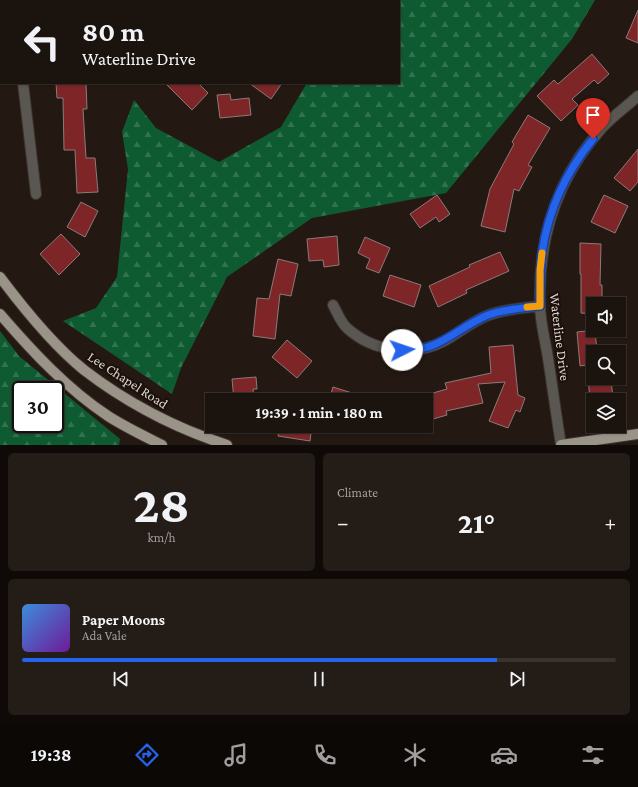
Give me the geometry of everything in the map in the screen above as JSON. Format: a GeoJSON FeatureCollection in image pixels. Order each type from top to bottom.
{"type":"FeatureCollection","features":[{"type":"Feature","properties":{"kind":"main road","name":"Lee Chapel Road"},"geometry":{"type":"LineString","coordinates":[[0,278],[60,348],[84,369],[127,399],[158,417],[184,430],[227,445]]}},
{"type":"Feature","properties":{"kind":"main road"},"geometry":{"type":"LineString","coordinates":[[0,314],[18,335],[59,377],[84,398],[108,416],[162,445]]}},
{"type":"Feature","properties":{"kind":"main road"},"geometry":{"type":"LineString","coordinates":[[561,445],[638,434]]}},
{"type":"Feature","properties":{"kind":"street"},"geometry":{"type":"LineString","coordinates":[[23,84],[36,194]]}},
{"type":"Feature","properties":{"kind":"street","name":"Waterline Drive"},"geometry":{"type":"LineString","coordinates":[[561,445],[540,306],[540,270],[546,234],[561,188],[584,150],[602,128],[618,112],[638,96]]}},
{"type":"Feature","properties":{"kind":"street"},"geometry":{"type":"LineString","coordinates":[[333,305],[346,328],[364,340],[384,348],[410,350],[426,348],[444,341],[488,315],[504,310],[540,306]]}},
{"type":"Feature","properties":{"kind":"green space"},"geometry":{"type":"Polygon","coordinates":[[[400,0],[595,0],[572,39],[446,193],[312,218],[227,277],[181,368],[172,394],[63,321],[96,308],[117,277],[128,169],[122,132],[134,100],[156,128],[219,162],[281,127],[306,84],[400,84],[400,0]]]}},
{"type":"Feature","properties":{"kind":"green space"},"geometry":{"type":"Polygon","coordinates":[[[0,331],[19,356],[49,381],[12,381],[12,433],[64,433],[64,393],[120,439],[119,445],[0,445],[0,331]]]}},
{"type":"Feature","properties":{"kind":"building"},"geometry":{"type":"Polygon","coordinates":[[[638,10],[638,43],[626,38],[638,10]]]}},
{"type":"Feature","properties":{"kind":"building"},"geometry":{"type":"Polygon","coordinates":[[[592,54],[609,74],[598,84],[594,80],[572,99],[578,105],[561,121],[537,96],[554,80],[558,84],[592,54]]]}},
{"type":"Feature","properties":{"kind":"building"},"geometry":{"type":"Polygon","coordinates":[[[56,84],[86,84],[87,109],[83,109],[86,158],[95,158],[98,192],[77,193],[75,150],[64,150],[63,98],[57,98],[56,84]]]}},
{"type":"Feature","properties":{"kind":"building"},"geometry":{"type":"Polygon","coordinates":[[[166,84],[199,84],[208,93],[192,110],[166,84]]]}},
{"type":"Feature","properties":{"kind":"building"},"geometry":{"type":"Polygon","coordinates":[[[250,84],[281,84],[271,99],[250,84]]]}},
{"type":"Feature","properties":{"kind":"building"},"geometry":{"type":"Polygon","coordinates":[[[230,94],[231,100],[249,98],[251,115],[220,118],[217,95],[230,94]]]}},
{"type":"Feature","properties":{"kind":"building"},"geometry":{"type":"Polygon","coordinates":[[[528,115],[550,128],[528,165],[532,167],[519,191],[514,189],[505,232],[481,226],[490,189],[514,144],[512,142],[528,115]]]}},
{"type":"Feature","properties":{"kind":"building"},"geometry":{"type":"Polygon","coordinates":[[[638,149],[638,182],[630,191],[614,178],[638,149]]]}},
{"type":"Feature","properties":{"kind":"building"},"geometry":{"type":"Polygon","coordinates":[[[437,195],[450,214],[439,222],[436,217],[420,228],[410,214],[437,195]]]}},
{"type":"Feature","properties":{"kind":"building"},"geometry":{"type":"Polygon","coordinates":[[[604,195],[628,206],[615,233],[591,222],[604,195]]]}},
{"type":"Feature","properties":{"kind":"building"},"geometry":{"type":"Polygon","coordinates":[[[81,202],[98,211],[85,237],[67,227],[81,202]]]}},
{"type":"Feature","properties":{"kind":"building"},"geometry":{"type":"Polygon","coordinates":[[[61,234],[80,254],[59,275],[40,254],[61,234]]]}},
{"type":"Feature","properties":{"kind":"building"},"geometry":{"type":"Polygon","coordinates":[[[337,236],[339,265],[324,267],[323,260],[309,261],[307,239],[337,236]]]}},
{"type":"Feature","properties":{"kind":"building"},"geometry":{"type":"Polygon","coordinates":[[[365,237],[390,248],[379,273],[366,268],[370,259],[358,253],[365,237]]]}},
{"type":"Feature","properties":{"kind":"building"},"geometry":{"type":"Polygon","coordinates":[[[580,243],[601,244],[600,285],[602,285],[602,297],[586,297],[586,313],[581,313],[580,243]]]}},
{"type":"Feature","properties":{"kind":"building"},"geometry":{"type":"Polygon","coordinates":[[[500,252],[509,271],[466,290],[467,293],[438,307],[429,286],[470,267],[469,265],[500,252]]]}},
{"type":"Feature","properties":{"kind":"building"},"geometry":{"type":"Polygon","coordinates":[[[278,259],[298,264],[291,296],[280,294],[275,339],[253,336],[257,298],[269,299],[278,259]]]}},
{"type":"Feature","properties":{"kind":"building"},"geometry":{"type":"Polygon","coordinates":[[[390,275],[421,285],[414,307],[383,296],[390,275]]]}},
{"type":"Feature","properties":{"kind":"building"},"geometry":{"type":"Polygon","coordinates":[[[586,331],[586,337],[596,337],[596,345],[586,345],[586,365],[580,366],[577,332],[586,331]]]}},
{"type":"Feature","properties":{"kind":"building"},"geometry":{"type":"Polygon","coordinates":[[[287,340],[312,361],[297,378],[272,357],[287,340]]]}},
{"type":"Feature","properties":{"kind":"building"},"geometry":{"type":"Polygon","coordinates":[[[513,345],[518,395],[525,398],[520,412],[516,410],[508,428],[489,421],[505,382],[478,384],[483,403],[446,411],[447,415],[433,419],[433,393],[447,389],[445,383],[491,373],[489,347],[513,345]]]}},
{"type":"Feature","properties":{"kind":"building"},"geometry":{"type":"Polygon","coordinates":[[[256,377],[257,389],[253,389],[253,393],[233,393],[232,379],[256,377]]]}},
{"type":"Feature","properties":{"kind":"building"},"geometry":{"type":"Polygon","coordinates":[[[589,385],[612,385],[612,393],[589,393],[589,385]]]}},
{"type":"Feature","properties":{"kind":"building"},"geometry":{"type":"Polygon","coordinates":[[[333,387],[352,393],[331,393],[333,387]]]}},
{"type":"Feature","properties":{"kind":"building"},"geometry":{"type":"Polygon","coordinates":[[[279,433],[311,433],[310,441],[278,436],[279,433]]]}},
{"type":"Feature","properties":{"kind":"slow traffic"},"geometry":{"type":"LineString","coordinates":[[527,307],[540,306],[540,270],[542,253]]}},
{"type":"Feature","properties":{"kind":"route"},"geometry":{"type":"LineString","coordinates":[[402,350],[432,346],[444,341],[488,315],[504,310],[540,306],[540,270],[542,253],[555,203],[568,175],[593,139]]}}]}
